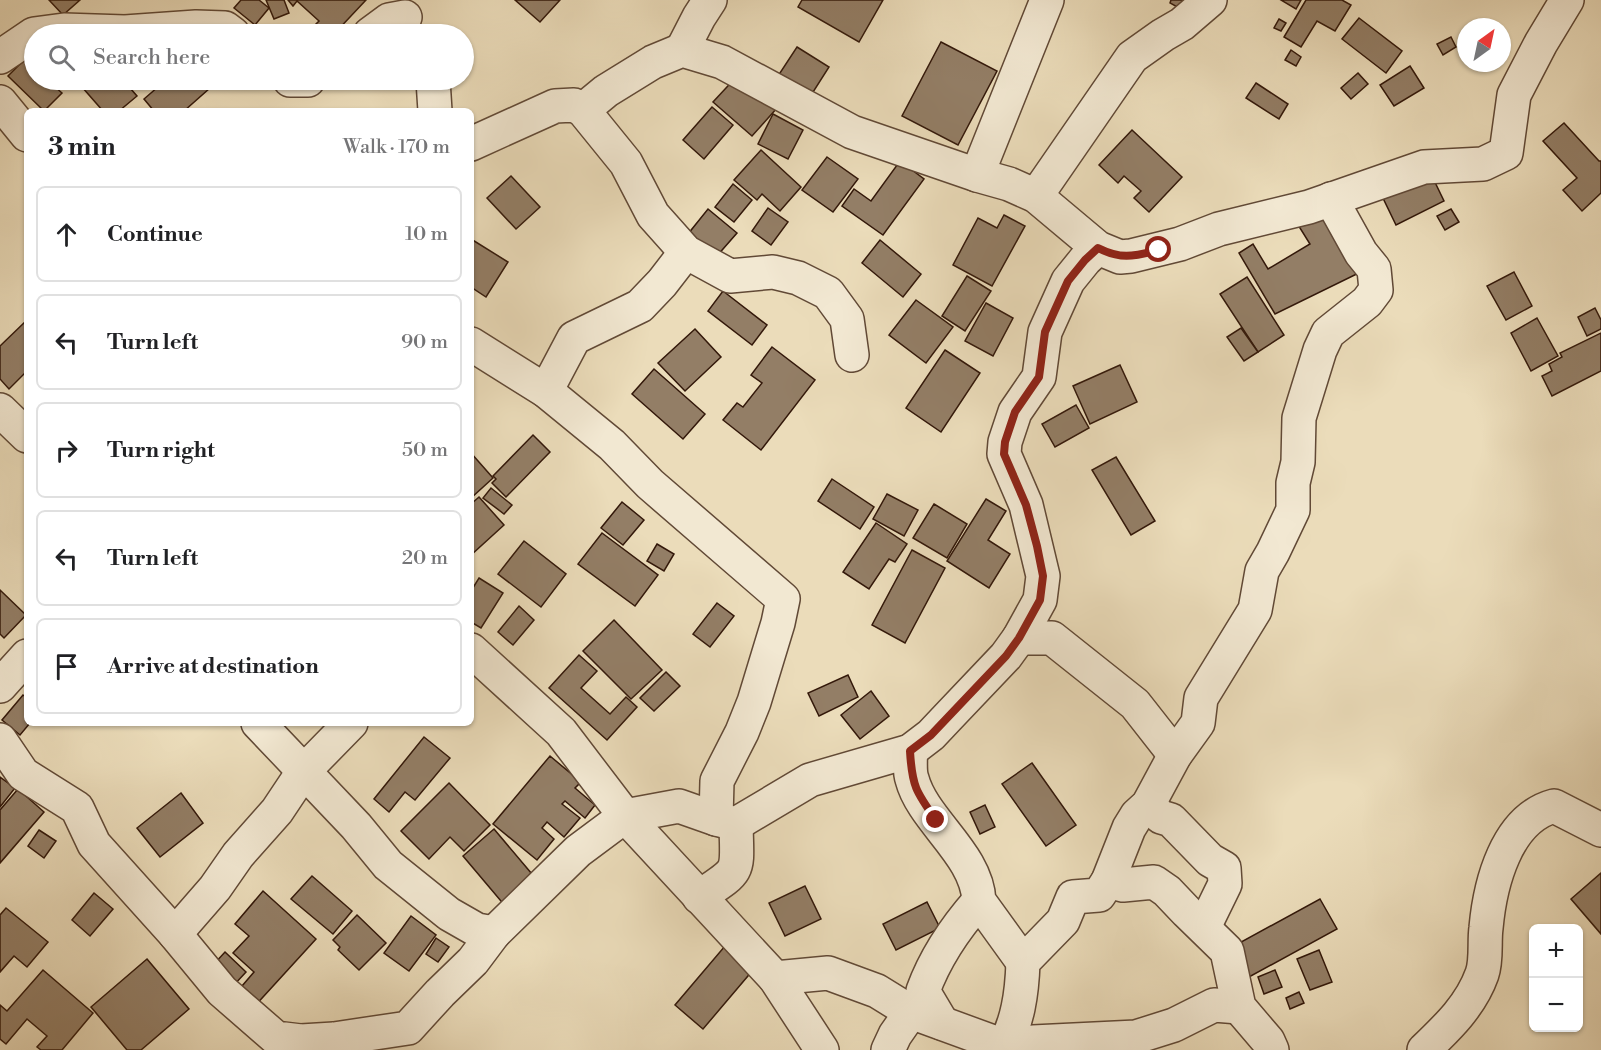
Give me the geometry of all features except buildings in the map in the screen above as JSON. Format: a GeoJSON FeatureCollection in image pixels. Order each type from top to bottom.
{"type":"FeatureCollection","features":[{"type":"Feature","properties":{"kind":"street"},"geometry":{"type":"LineString","coordinates":[[682,50],[710,0]]}},
{"type":"Feature","properties":{"kind":"street"},"geometry":{"type":"LineString","coordinates":[[977,175],[1047,0]]}},
{"type":"Feature","properties":{"kind":"street"},"geometry":{"type":"LineString","coordinates":[[1036,196],[1132,57],[1182,24],[1210,0]]}},
{"type":"Feature","properties":{"kind":"street"},"geometry":{"type":"LineString","coordinates":[[583,110],[606,91],[653,62],[682,50],[722,62],[852,132],[977,175],[1009,183],[1036,196],[1098,248],[1120,256],[1131,256],[1180,244],[1219,229],[1309,207],[1424,167],[1483,164],[1506,153],[1514,95],[1567,0]]}},
{"type":"Feature","properties":{"kind":"street"},"geometry":{"type":"LineString","coordinates":[[384,24],[389,20],[413,17]]}},
{"type":"Feature","properties":{"kind":"street"},"geometry":{"type":"LineString","coordinates":[[0,57],[24,41]]}},
{"type":"Feature","properties":{"kind":"street"},"geometry":{"type":"LineString","coordinates":[[434,90],[435,108]]}},
{"type":"Feature","properties":{"kind":"street"},"geometry":{"type":"LineString","coordinates":[[0,102],[24,131]]}},
{"type":"Feature","properties":{"kind":"street"},"geometry":{"type":"LineString","coordinates":[[474,143],[555,106],[574,105],[583,110],[626,163],[653,215],[686,252],[730,276],[773,272],[798,278],[828,293],[847,319],[852,354]]}},
{"type":"Feature","properties":{"kind":"street"},"geometry":{"type":"LineString","coordinates":[[1023,962],[1063,921],[1073,897],[1099,895],[1108,881],[1129,828],[1137,815],[1148,805],[1175,756],[1198,723],[1201,698],[1255,610],[1262,571],[1293,510],[1293,483],[1298,462],[1299,418],[1324,341],[1328,333],[1366,302],[1376,290],[1374,269],[1360,254],[1331,199]]}},
{"type":"Feature","properties":{"kind":"street"},"geometry":{"type":"LineString","coordinates":[[0,740],[23,774],[77,808],[94,844],[175,934],[222,991],[276,1038],[336,1044],[408,1028],[473,961],[494,933],[578,852],[625,816],[679,806],[726,821],[810,780],[910,751],[931,735],[1006,656],[1040,600],[1043,576],[1026,505],[1004,454],[1005,442],[1015,412],[1039,377],[1045,332],[1068,281],[1098,248]]}},
{"type":"Feature","properties":{"kind":"street"},"geometry":{"type":"LineString","coordinates":[[546,391],[574,338],[640,306],[662,283],[686,252]]}},
{"type":"Feature","properties":{"kind":"street"},"geometry":{"type":"LineString","coordinates":[[474,346],[546,391],[612,445],[650,484],[783,599],[754,702],[742,732],[717,781],[738,860],[733,874],[699,897]]}},
{"type":"Feature","properties":{"kind":"street"},"geometry":{"type":"LineString","coordinates":[[0,410],[24,433]]}},
{"type":"Feature","properties":{"kind":"street"},"geometry":{"type":"LineString","coordinates":[[1019,638],[1052,638],[1135,704],[1175,756]]}},
{"type":"Feature","properties":{"kind":"street"},"geometry":{"type":"LineString","coordinates":[[474,653],[561,732],[625,816],[775,978],[822,1050]]}},
{"type":"Feature","properties":{"kind":"street"},"geometry":{"type":"LineString","coordinates":[[0,686],[24,659]]}},
{"type":"Feature","properties":{"kind":"street"},"geometry":{"type":"LineString","coordinates":[[261,726],[356,826],[388,865],[449,914],[477,930],[494,933]]}},
{"type":"Feature","properties":{"kind":"street"},"geometry":{"type":"LineString","coordinates":[[175,934],[215,888],[238,855],[277,811],[303,772],[348,726]]}},
{"type":"Feature","properties":{"kind":"street"},"geometry":{"type":"LineString","coordinates":[[910,751],[911,779],[921,799],[968,866],[979,893],[979,901],[1023,962],[1020,1008],[1003,1048]]}},
{"type":"Feature","properties":{"kind":"street"},"geometry":{"type":"LineString","coordinates":[[1148,805],[1161,817],[1171,820],[1210,860],[1224,868],[1225,884],[1204,927]]}},
{"type":"Feature","properties":{"kind":"street"},"geometry":{"type":"LineString","coordinates":[[1424,1050],[1452,1022],[1473,995],[1484,971],[1487,912],[1492,891],[1502,859],[1519,829],[1531,816],[1544,808],[1554,806],[1601,830]]}},
{"type":"Feature","properties":{"kind":"street"},"geometry":{"type":"LineString","coordinates":[[1108,881],[1123,885],[1154,882],[1167,891],[1204,927],[1227,951],[1239,1007],[1268,1041],[1272,1050]]}},
{"type":"Feature","properties":{"kind":"street"},"geometry":{"type":"LineString","coordinates":[[942,1023],[923,991],[929,974],[945,947],[966,915],[979,901]]}},
{"type":"Feature","properties":{"kind":"street"},"geometry":{"type":"LineString","coordinates":[[775,978],[828,973],[877,991],[911,1012],[1003,1048],[1033,1042],[1136,1037],[1174,1025],[1214,1005],[1239,1007]]}},
{"type":"Feature","properties":{"kind":"street"},"geometry":{"type":"LineString","coordinates":[[888,1050],[911,1012]]}},
{"type":"Feature","properties":{"kind":"route"},"geometry":{"type":"LineString","coordinates":[[936,820],[921,799],[911,779],[910,751],[931,735],[1006,656],[1040,600],[1043,576],[1037,546],[1026,505],[1004,454],[1005,442],[1015,412],[1039,377],[1041,348],[1045,332],[1068,281],[1098,248],[1120,256],[1159,250]]}}]}
